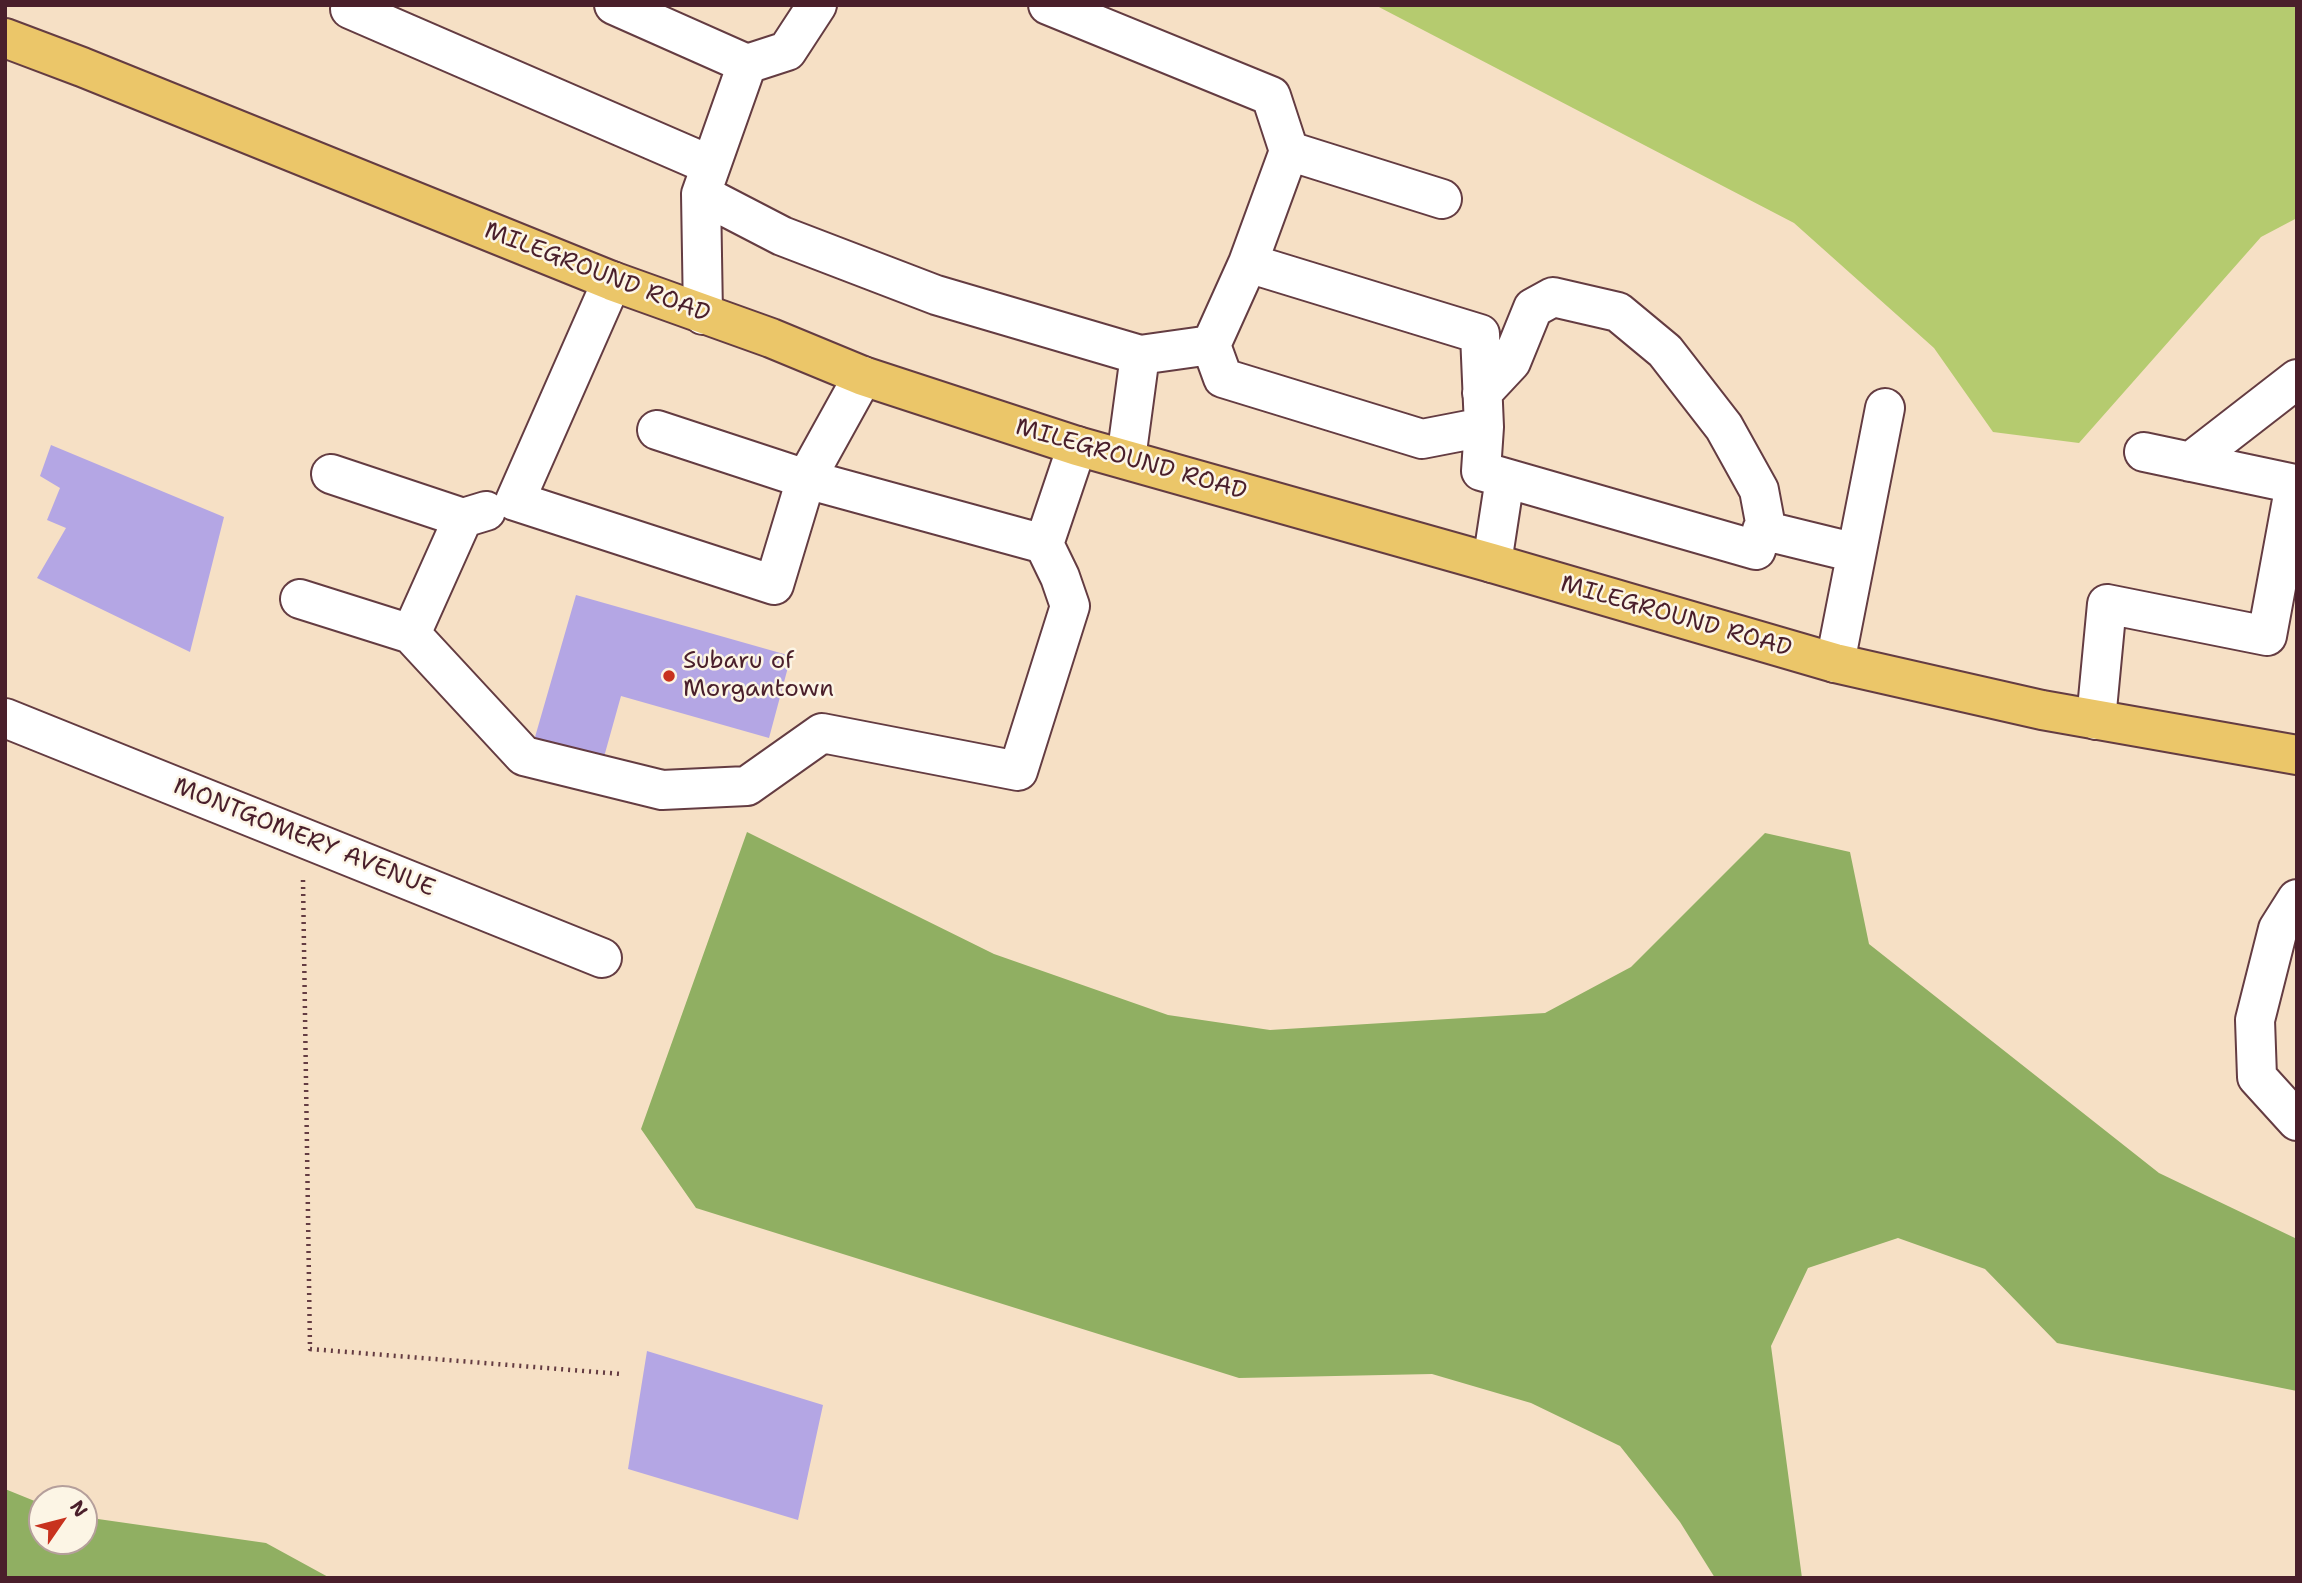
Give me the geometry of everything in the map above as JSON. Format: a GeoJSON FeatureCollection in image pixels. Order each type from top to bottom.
{"type":"FeatureCollection","features":[{"type":"Feature","properties":{"kind":"main road","name":"MILEGROUND ROAD"},"geometry":{"type":"LineString","coordinates":[[5,38],[612,281],[771,338],[863,376],[1077,446],[1835,663],[2029,707],[2297,755]]}},
{"type":"Feature","properties":{"kind":"street"},"geometry":{"type":"LineString","coordinates":[[614,5],[747,64],[786,51],[817,5]]}},
{"type":"Feature","properties":{"kind":"street"},"geometry":{"type":"LineString","coordinates":[[1048,5],[1271,96],[1289,151],[1248,263],[1211,345],[1223,378],[1422,439],[1483,410],[1511,362],[1533,308],[1553,297],[1618,312],[1665,351],[1724,427],[1759,490],[1765,523],[1756,550],[1481,471],[1483,410],[1480,334],[1248,263]]}},
{"type":"Feature","properties":{"kind":"street"},"geometry":{"type":"LineString","coordinates":[[350,9],[706,179],[782,236],[936,295],[1140,355],[1211,345]]}},
{"type":"Feature","properties":{"kind":"street"},"geometry":{"type":"LineString","coordinates":[[703,315],[706,179],[747,64]]}},
{"type":"Feature","properties":{"kind":"street"},"geometry":{"type":"LineString","coordinates":[[1289,151],[1442,199]]}},
{"type":"Feature","properties":{"kind":"street"},"geometry":{"type":"LineString","coordinates":[[515,501],[612,281]]}},
{"type":"Feature","properties":{"kind":"street"},"geometry":{"type":"LineString","coordinates":[[1126,459],[1140,355]]}},
{"type":"Feature","properties":{"kind":"street"},"geometry":{"type":"LineString","coordinates":[[331,474],[464,518],[515,501],[774,584],[806,479],[863,376]]}},
{"type":"Feature","properties":{"kind":"street"},"geometry":{"type":"LineString","coordinates":[[2190,462],[2297,379]]}},
{"type":"Feature","properties":{"kind":"street"},"geometry":{"type":"LineString","coordinates":[[1835,663],[1885,408]]}},
{"type":"Feature","properties":{"kind":"street"},"geometry":{"type":"LineString","coordinates":[[657,430],[806,479],[1044,544]]}},
{"type":"Feature","properties":{"kind":"street"},"geometry":{"type":"LineString","coordinates":[[300,598],[411,634],[524,756],[662,790],[747,786],[822,733],[1018,771],[1070,606],[1044,544],[1077,446]]}},
{"type":"Feature","properties":{"kind":"street"},"geometry":{"type":"LineString","coordinates":[[2096,720],[2107,604],[2267,636],[2295,484],[2144,453]]}},
{"type":"Feature","properties":{"kind":"street"},"geometry":{"type":"LineString","coordinates":[[1492,563],[1505,478]]}},
{"type":"Feature","properties":{"kind":"street"},"geometry":{"type":"LineString","coordinates":[[411,634],[464,518]]}},
{"type":"Feature","properties":{"kind":"street"},"geometry":{"type":"LineString","coordinates":[[1762,530],[1856,553]]}},
{"type":"Feature","properties":{"kind":"street","name":"MONTGOMERY AVENUE"},"geometry":{"type":"LineString","coordinates":[[5,718],[602,958]]}},
{"type":"Feature","properties":{"kind":"street"},"geometry":{"type":"LineString","coordinates":[[2297,899],[2278,929],[2255,1020],[2257,1077],[2297,1121]]}},
{"type":"Feature","properties":{"kind":"path"},"geometry":{"type":"LineString","coordinates":[[302,837],[310,1349],[621,1374]]}},
{"type":"Feature","properties":{"kind":"green space"},"geometry":{"type":"Polygon","coordinates":[[[1375,5],[2297,5],[2297,218],[2261,237],[2079,443],[1993,432],[1934,348],[1794,223],[1375,5]]]}},
{"type":"Feature","properties":{"kind":"green space"},"geometry":{"type":"Polygon","coordinates":[[[747,832],[994,954],[1168,1015],[1270,1030],[1545,1013],[1631,967],[1765,833],[1850,852],[1869,944],[2159,1173],[2297,1239],[2297,1391],[2057,1343],[1985,1269],[1898,1238],[1808,1268],[1771,1346],[1802,1578],[1715,1578],[1680,1522],[1620,1446],[1531,1403],[1432,1374],[1239,1378],[696,1208],[641,1129],[747,832]]]}},
{"type":"Feature","properties":{"kind":"green space"},"geometry":{"type":"Polygon","coordinates":[[[5,1489],[28,1498],[28,1555],[98,1555],[98,1519],[266,1543],[330,1578],[5,1578],[5,1489]]]}},
{"type":"Feature","properties":{"kind":"building"},"geometry":{"type":"Polygon","coordinates":[[[51,445],[224,517],[190,652],[37,578],[66,528],[47,520],[60,488],[40,476],[51,445]]]}},
{"type":"Feature","properties":{"kind":"building","name":"Subaru of Morgantown"},"geometry":{"type":"Polygon","coordinates":[[[576,595],[791,656],[769,738],[621,696],[602,764],[533,744],[576,595]]]}},
{"type":"Feature","properties":{"kind":"building"},"geometry":{"type":"Polygon","coordinates":[[[647,1351],[823,1405],[798,1520],[628,1469],[647,1351]]]}},
{"type":"Feature","properties":{"kind":"place","name":"Subaru of Morgantown"},"geometry":{"type":"Point","coordinates":[669,676]}}]}
